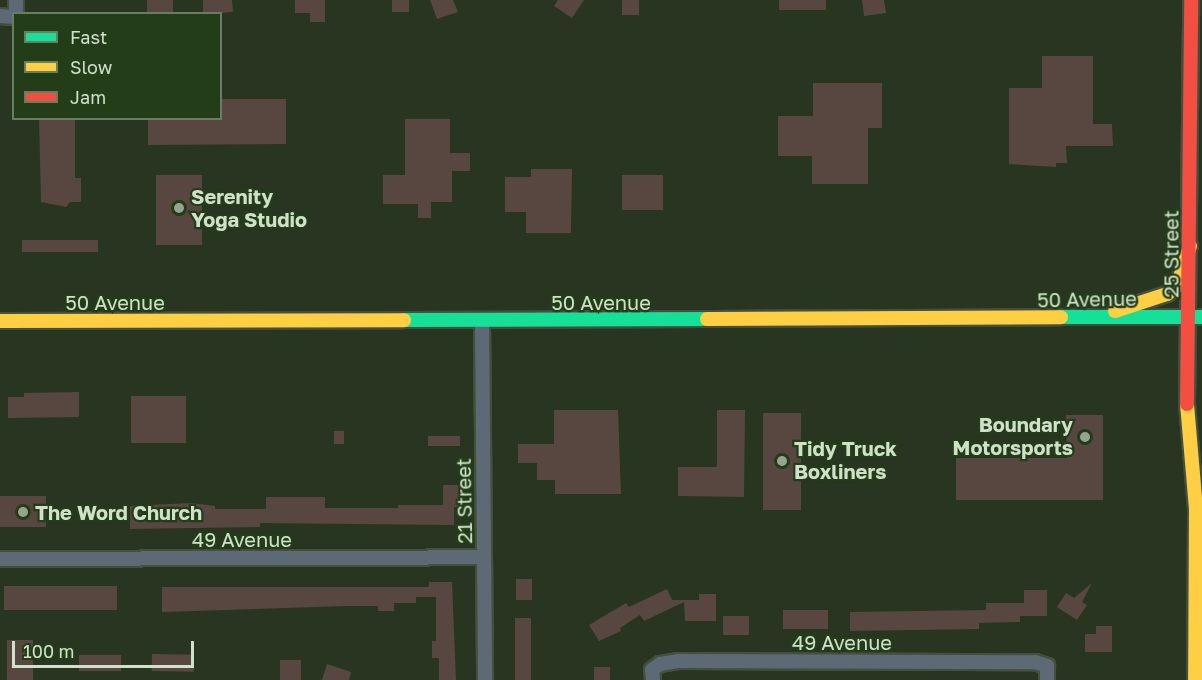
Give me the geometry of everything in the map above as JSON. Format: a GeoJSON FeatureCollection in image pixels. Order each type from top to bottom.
{"type":"FeatureCollection","features":[{"type":"Feature","properties":{"kind":"main road","name":"25 Street"},"geometry":{"type":"LineString","coordinates":[[1191,0],[1190,246],[1196,317],[1187,422],[1196,508]]}},
{"type":"Feature","properties":{"kind":"main road"},"geometry":{"type":"LineString","coordinates":[[1094,318],[1167,294],[1183,274],[1190,246]]}},
{"type":"Feature","properties":{"kind":"main road","name":"50 Avenue"},"geometry":{"type":"LineString","coordinates":[[0,321],[482,322],[1196,317]]}},
{"type":"Feature","properties":{"kind":"main road","name":"25 Street"},"geometry":{"type":"LineString","coordinates":[[1195,680],[1196,508],[1202,444]]}},
{"type":"Feature","properties":{"kind":"street","name":"21 Street"},"geometry":{"type":"LineString","coordinates":[[482,322],[485,680]]}},
{"type":"Feature","properties":{"kind":"street","name":"49 Avenue"},"geometry":{"type":"LineString","coordinates":[[0,559],[484,557]]}},
{"type":"Feature","properties":{"kind":"street","name":"49 Avenue"},"geometry":{"type":"LineString","coordinates":[[652,675],[660,664],[678,661],[1035,662],[1047,666],[1047,680]]}},
{"type":"Feature","properties":{"kind":"building"},"geometry":{"type":"Polygon","coordinates":[[[147,0],[173,0],[173,12],[147,12],[147,0]]]}},
{"type":"Feature","properties":{"kind":"building"},"geometry":{"type":"Polygon","coordinates":[[[203,0],[232,0],[233,12],[203,12],[203,0]]]}},
{"type":"Feature","properties":{"kind":"building"},"geometry":{"type":"Polygon","coordinates":[[[295,0],[325,0],[325,22],[310,22],[310,13],[295,13],[295,0]]]}},
{"type":"Feature","properties":{"kind":"building"},"geometry":{"type":"Polygon","coordinates":[[[392,0],[409,0],[409,12],[392,12],[392,0]]]}},
{"type":"Feature","properties":{"kind":"building"},"geometry":{"type":"Polygon","coordinates":[[[430,0],[453,0],[458,12],[437,19],[430,0]]]}},
{"type":"Feature","properties":{"kind":"building"},"geometry":{"type":"Polygon","coordinates":[[[558,0],[584,0],[572,18],[554,6],[558,0]]]}},
{"type":"Feature","properties":{"kind":"building"},"geometry":{"type":"Polygon","coordinates":[[[622,0],[639,0],[639,15],[622,15],[622,0]]]}},
{"type":"Feature","properties":{"kind":"building"},"geometry":{"type":"Polygon","coordinates":[[[779,0],[826,0],[826,10],[779,10],[779,0]]]}},
{"type":"Feature","properties":{"kind":"building"},"geometry":{"type":"Polygon","coordinates":[[[862,0],[884,0],[886,13],[864,16],[862,0]]]}},
{"type":"Feature","properties":{"kind":"building"},"geometry":{"type":"Polygon","coordinates":[[[1042,56],[1093,56],[1093,124],[1112,124],[1113,146],[1066,146],[1067,163],[1056,163],[1056,167],[1009,164],[1009,88],[1042,88],[1042,56]]]}},
{"type":"Feature","properties":{"kind":"building"},"geometry":{"type":"Polygon","coordinates":[[[813,83],[882,83],[882,128],[868,128],[868,184],[812,184],[812,156],[778,156],[778,116],[813,116],[813,83]]]}},
{"type":"Feature","properties":{"kind":"building"},"geometry":{"type":"Polygon","coordinates":[[[222,99],[286,99],[286,144],[148,145],[148,120],[222,120],[222,99]]]}},
{"type":"Feature","properties":{"kind":"building"},"geometry":{"type":"Polygon","coordinates":[[[405,119],[450,119],[450,153],[470,153],[470,171],[452,171],[452,202],[431,202],[431,218],[418,218],[418,204],[383,204],[383,175],[405,175],[405,119]]]}},
{"type":"Feature","properties":{"kind":"building"},"geometry":{"type":"Polygon","coordinates":[[[39,120],[75,120],[75,178],[81,178],[81,202],[70,202],[66,207],[41,202],[39,120]]]}},
{"type":"Feature","properties":{"kind":"building"},"geometry":{"type":"Polygon","coordinates":[[[531,169],[572,169],[571,233],[526,233],[526,212],[505,212],[505,177],[531,177],[531,169]]]}},
{"type":"Feature","properties":{"kind":"building"},"geometry":{"type":"Polygon","coordinates":[[[156,175],[202,175],[202,245],[156,245],[156,175]]]}},
{"type":"Feature","properties":{"kind":"building"},"geometry":{"type":"Polygon","coordinates":[[[622,175],[663,175],[663,210],[622,210],[622,175]]]}},
{"type":"Feature","properties":{"kind":"building"},"geometry":{"type":"Polygon","coordinates":[[[22,240],[98,240],[98,252],[22,252],[22,240]]]}},
{"type":"Feature","properties":{"kind":"building"},"geometry":{"type":"Polygon","coordinates":[[[79,392],[79,417],[8,418],[8,397],[24,397],[24,393],[79,392]]]}},
{"type":"Feature","properties":{"kind":"building"},"geometry":{"type":"Polygon","coordinates":[[[131,396],[186,396],[186,443],[131,443],[131,396]]]}},
{"type":"Feature","properties":{"kind":"building"},"geometry":{"type":"Polygon","coordinates":[[[554,410],[618,410],[621,494],[555,494],[555,480],[537,480],[537,463],[518,463],[518,444],[554,444],[554,410]]]}},
{"type":"Feature","properties":{"kind":"building"},"geometry":{"type":"Polygon","coordinates":[[[717,410],[745,410],[744,497],[678,496],[678,467],[717,467],[717,410]]]}},
{"type":"Feature","properties":{"kind":"building","name":"Tidy Truck Boxliners"},"geometry":{"type":"Polygon","coordinates":[[[763,413],[801,413],[801,510],[763,510],[763,413]]]}},
{"type":"Feature","properties":{"kind":"building","name":"Boundary Motorsports"},"geometry":{"type":"Polygon","coordinates":[[[1066,415],[1103,415],[1103,500],[956,500],[956,458],[1067,458],[1066,415]]]}},
{"type":"Feature","properties":{"kind":"building"},"geometry":{"type":"Polygon","coordinates":[[[334,431],[344,431],[344,444],[334,444],[334,431]]]}},
{"type":"Feature","properties":{"kind":"building"},"geometry":{"type":"Polygon","coordinates":[[[428,436],[460,436],[460,446],[428,446],[428,436]]]}},
{"type":"Feature","properties":{"kind":"building"},"geometry":{"type":"Polygon","coordinates":[[[443,485],[460,485],[460,507],[454,507],[454,525],[260,523],[260,527],[130,529],[130,506],[191,503],[215,506],[215,509],[266,509],[266,497],[325,497],[325,508],[398,508],[398,505],[443,505],[443,485]]]}},
{"type":"Feature","properties":{"kind":"building","name":"The Word Church"},"geometry":{"type":"Polygon","coordinates":[[[0,496],[46,496],[46,527],[0,527],[0,496]]]}},
{"type":"Feature","properties":{"kind":"building"},"geometry":{"type":"Polygon","coordinates":[[[516,579],[532,579],[532,600],[516,600],[516,579]]]}},
{"type":"Feature","properties":{"kind":"building"},"geometry":{"type":"Polygon","coordinates":[[[429,582],[452,582],[456,680],[439,680],[439,658],[432,658],[432,641],[436,641],[436,597],[416,597],[416,603],[394,603],[394,611],[378,611],[378,606],[345,606],[162,612],[162,587],[429,587],[429,582]]]}},
{"type":"Feature","properties":{"kind":"building"},"geometry":{"type":"Polygon","coordinates":[[[1092,583],[1082,602],[1087,605],[1077,620],[1057,607],[1066,593],[1074,598],[1092,583]]]}},
{"type":"Feature","properties":{"kind":"building"},"geometry":{"type":"Polygon","coordinates":[[[4,586],[117,586],[117,610],[4,610],[4,586]]]}},
{"type":"Feature","properties":{"kind":"building"},"geometry":{"type":"Polygon","coordinates":[[[667,589],[672,600],[699,600],[699,594],[716,594],[716,621],[685,621],[684,602],[644,621],[640,615],[620,628],[621,631],[599,641],[589,625],[626,603],[629,607],[667,589]]]}},
{"type":"Feature","properties":{"kind":"building"},"geometry":{"type":"Polygon","coordinates":[[[1024,590],[1047,590],[1047,616],[1020,616],[1020,622],[979,623],[979,629],[850,631],[850,612],[986,610],[986,603],[1024,603],[1024,590]]]}},
{"type":"Feature","properties":{"kind":"building"},"geometry":{"type":"Polygon","coordinates":[[[783,610],[828,610],[828,629],[783,629],[783,610]]]}},
{"type":"Feature","properties":{"kind":"building"},"geometry":{"type":"Polygon","coordinates":[[[723,616],[749,616],[749,635],[723,635],[723,616]]]}},
{"type":"Feature","properties":{"kind":"building"},"geometry":{"type":"Polygon","coordinates":[[[515,618],[531,618],[531,680],[515,680],[515,618]]]}},
{"type":"Feature","properties":{"kind":"building"},"geometry":{"type":"Polygon","coordinates":[[[1096,626],[1112,626],[1112,652],[1085,652],[1085,634],[1096,634],[1096,626]]]}},
{"type":"Feature","properties":{"kind":"building"},"geometry":{"type":"Polygon","coordinates":[[[7,640],[33,640],[33,680],[7,680],[7,640]]]}},
{"type":"Feature","properties":{"kind":"building"},"geometry":{"type":"Polygon","coordinates":[[[152,654],[194,655],[194,672],[152,671],[152,654]]]}},
{"type":"Feature","properties":{"kind":"building"},"geometry":{"type":"Polygon","coordinates":[[[79,655],[121,655],[121,671],[79,671],[79,655]]]}},
{"type":"Feature","properties":{"kind":"building"},"geometry":{"type":"Polygon","coordinates":[[[280,660],[301,660],[301,680],[280,680],[280,660]]]}},
{"type":"Feature","properties":{"kind":"building"},"geometry":{"type":"Polygon","coordinates":[[[327,664],[351,672],[349,680],[322,680],[327,664]]]}},
{"type":"Feature","properties":{"kind":"building"},"geometry":{"type":"Polygon","coordinates":[[[594,667],[610,667],[610,680],[594,680],[594,667]]]}},
{"type":"Feature","properties":{"kind":"traffic: fast"},"geometry":{"type":"LineString","coordinates":[[1061,317],[1202,317]]}},
{"type":"Feature","properties":{"kind":"traffic: fast"},"geometry":{"type":"LineString","coordinates":[[404,320],[707,319]]}},
{"type":"Feature","properties":{"kind":"traffic: slow"},"geometry":{"type":"LineString","coordinates":[[1115,311],[1167,294],[1177,286],[1190,246]]}},
{"type":"Feature","properties":{"kind":"traffic: slow"},"geometry":{"type":"LineString","coordinates":[[707,319],[1061,317]]}},
{"type":"Feature","properties":{"kind":"traffic: slow"},"geometry":{"type":"LineString","coordinates":[[0,321],[404,320]]}},
{"type":"Feature","properties":{"kind":"traffic: slow"},"geometry":{"type":"LineString","coordinates":[[1187,404],[1196,508],[1195,680]]}},
{"type":"Feature","properties":{"kind":"traffic: jam"},"geometry":{"type":"LineString","coordinates":[[1187,404],[1191,0]]}},
{"type":"Feature","properties":{"kind":"place","name":"Serenity Yoga Studio"},"geometry":{"type":"Point","coordinates":[179,208]}},
{"type":"Feature","properties":{"kind":"place","name":"Boundary Motorsports"},"geometry":{"type":"Point","coordinates":[1085,437]}},
{"type":"Feature","properties":{"kind":"place","name":"Tidy Truck Boxliners"},"geometry":{"type":"Point","coordinates":[782,461]}},
{"type":"Feature","properties":{"kind":"place","name":"The Word Church"},"geometry":{"type":"Point","coordinates":[23,512]}}]}
